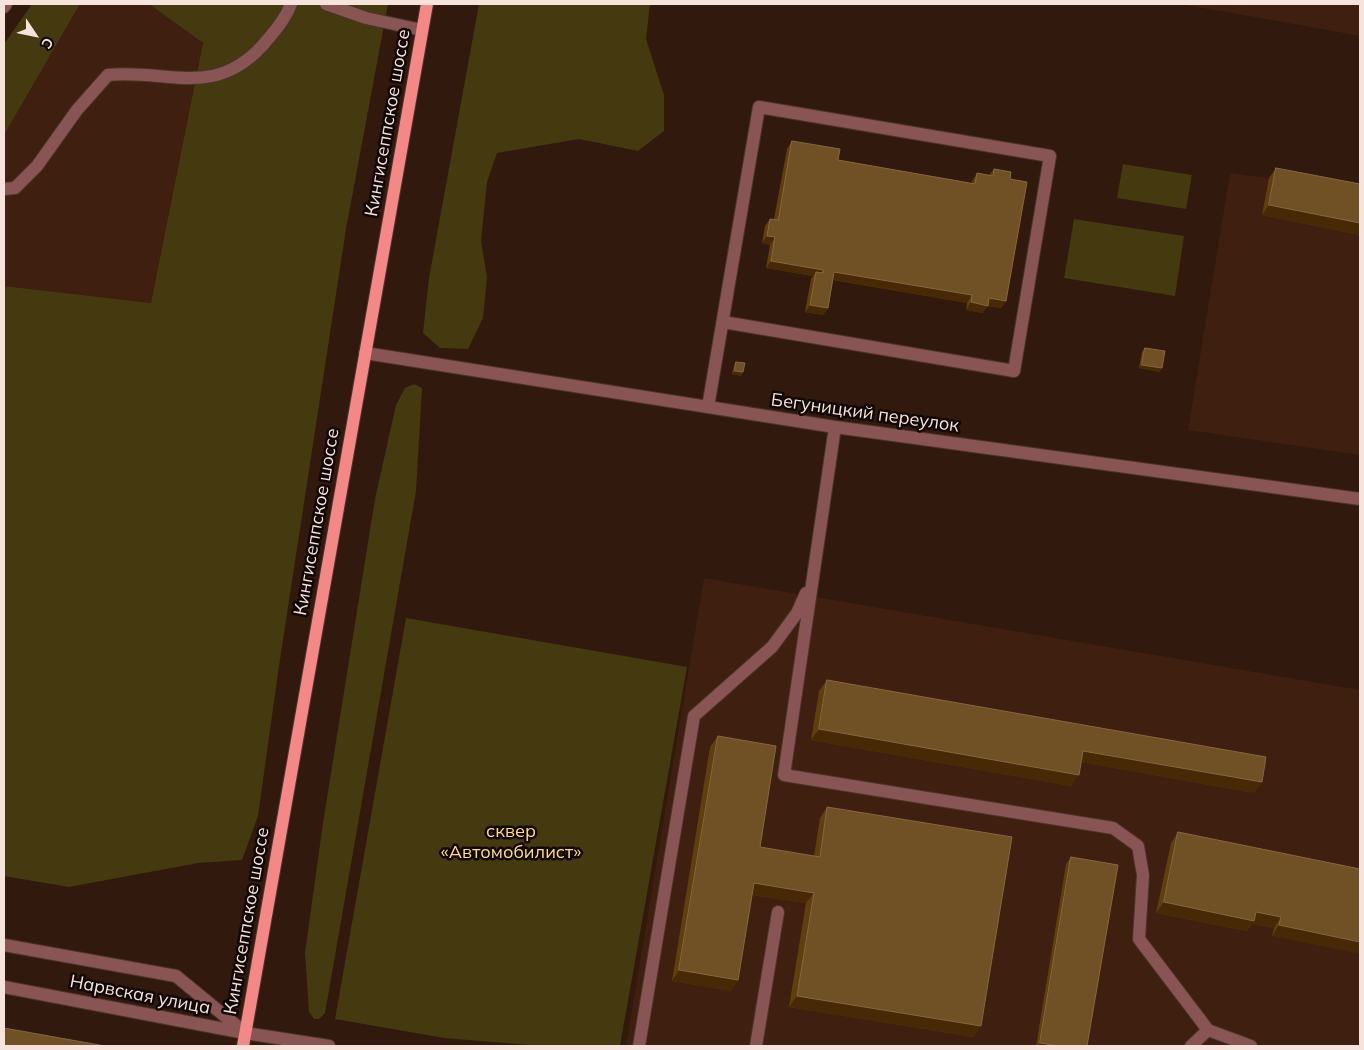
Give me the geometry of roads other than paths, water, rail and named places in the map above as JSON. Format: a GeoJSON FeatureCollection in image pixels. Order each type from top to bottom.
{"type":"FeatureCollection","features":[{"type":"Feature","properties":{"kind":"main road","name":"Кингисеппское шоссе"},"geometry":{"type":"LineString","coordinates":[[242,1046],[427,4]]}},
{"type":"Feature","properties":{"kind":"street"},"geometry":{"type":"LineString","coordinates":[[4,189],[15,188],[37,166],[77,110],[108,75],[131,73],[195,79],[232,71],[255,54],[276,30],[291,4]]}},
{"type":"Feature","properties":{"kind":"street"},"geometry":{"type":"LineString","coordinates":[[326,4],[366,18],[422,30]]}},
{"type":"Feature","properties":{"kind":"street"},"geometry":{"type":"LineString","coordinates":[[708,407],[722,322],[759,107],[1050,156],[1014,371],[722,322]]}},
{"type":"Feature","properties":{"kind":"street","name":"Бегуницкий переулок"},"geometry":{"type":"LineString","coordinates":[[365,352],[835,427],[1360,499]]}},
{"type":"Feature","properties":{"kind":"street"},"geometry":{"type":"LineString","coordinates":[[835,427],[784,775],[1113,828],[1138,846],[1143,875],[1139,939],[1208,1030],[1251,1046]]}},
{"type":"Feature","properties":{"kind":"street"},"geometry":{"type":"LineString","coordinates":[[639,1046],[694,716],[772,647],[797,613],[812,581]]}},
{"type":"Feature","properties":{"kind":"street"},"geometry":{"type":"LineString","coordinates":[[756,1046],[778,912]]}},
{"type":"Feature","properties":{"kind":"street","name":"Нарвская улица"},"geometry":{"type":"LineString","coordinates":[[4,945],[176,976],[245,1033]]}},
{"type":"Feature","properties":{"kind":"street","name":"Нарвская улица"},"geometry":{"type":"LineString","coordinates":[[4,987],[245,1033]]}},
{"type":"Feature","properties":{"kind":"street"},"geometry":{"type":"LineString","coordinates":[[1191,1046],[1208,1030]]}},
{"type":"Feature","properties":{"kind":"street"},"geometry":{"type":"LineString","coordinates":[[245,1033],[329,1046]]}},
{"type":"Feature","properties":{"kind":"park label","name":"сквер «Автомобилист»"},"geometry":{"type":"Point","coordinates":[511,842]}}]}
